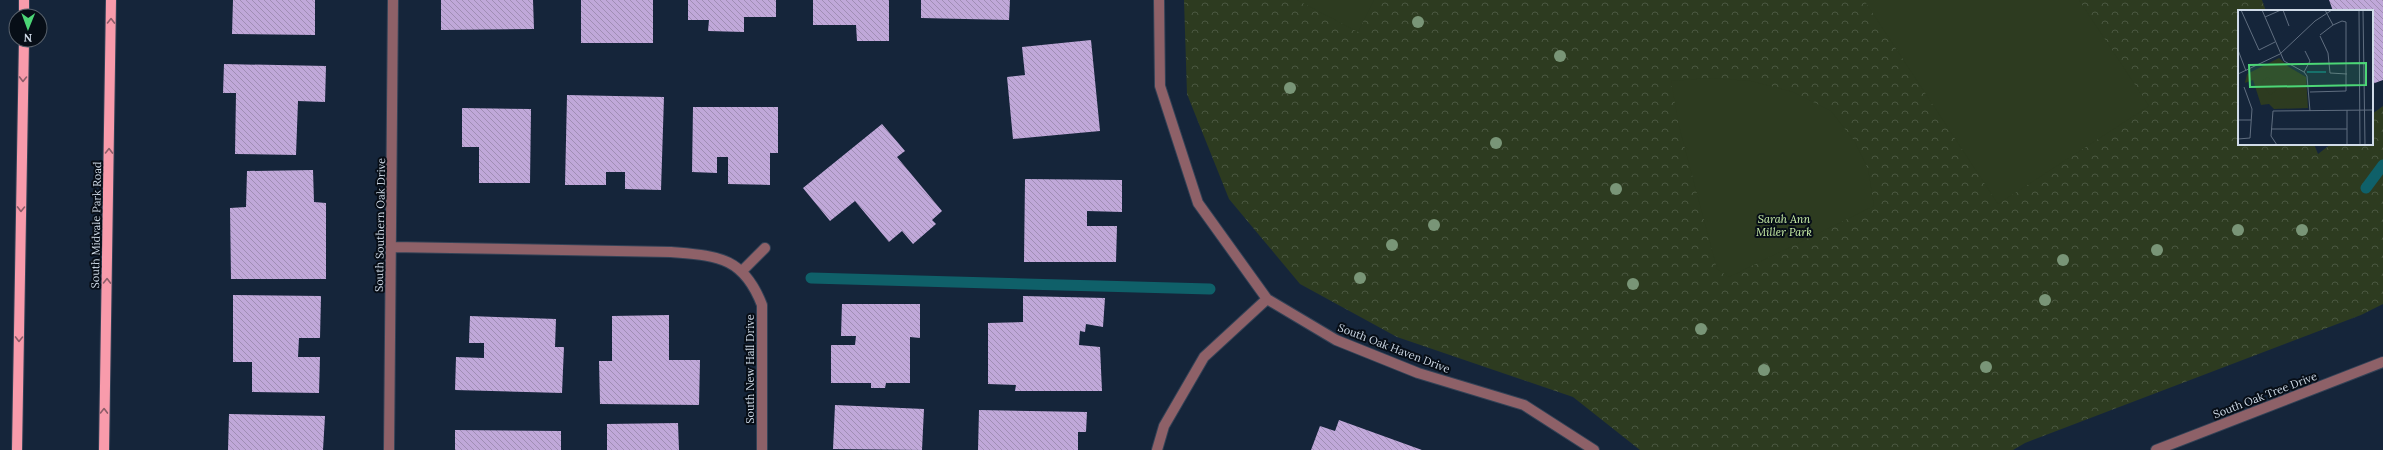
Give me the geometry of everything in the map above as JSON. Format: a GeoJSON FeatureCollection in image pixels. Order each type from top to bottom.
{"type":"FeatureCollection","features":[{"type":"Feature","properties":{"kind":"main road","name":"South Midvale Park Road"},"geometry":{"type":"LineString","coordinates":[[104,450],[111,0]]}},
{"type":"Feature","properties":{"kind":"main road"},"geometry":{"type":"LineString","coordinates":[[17,450],[24,48]]}},
{"type":"Feature","properties":{"kind":"street","name":"South Southern Oak Drive"},"geometry":{"type":"LineString","coordinates":[[389,450],[393,0]]}},
{"type":"Feature","properties":{"kind":"street","name":"South Oak Haven Drive"},"geometry":{"type":"LineString","coordinates":[[1158,0],[1160,86],[1198,203],[1267,299],[1336,340],[1418,373],[1524,405],[1594,450]]}},
{"type":"Feature","properties":{"kind":"street","name":"South New Hall Drive"},"geometry":{"type":"LineString","coordinates":[[392,247],[671,252],[704,255],[729,261],[742,271],[755,287],[762,305],[762,450]]}},
{"type":"Feature","properties":{"kind":"street"},"geometry":{"type":"LineString","coordinates":[[742,271],[765,248]]}},
{"type":"Feature","properties":{"kind":"street"},"geometry":{"type":"LineString","coordinates":[[1157,450],[1164,426],[1204,357],[1267,299]]}},
{"type":"Feature","properties":{"kind":"street","name":"South Oak Tree Drive"},"geometry":{"type":"LineString","coordinates":[[2156,450],[2383,362]]}},
{"type":"Feature","properties":{"kind":"green space","name":"Sarah Ann Miller Park"},"geometry":{"type":"Polygon","coordinates":[[[1184,0],[2262,0],[2266,10],[2238,10],[2238,145],[2314,145],[2318,154],[2330,145],[2373,145],[2373,113],[2383,106],[2383,304],[2361,315],[2025,443],[2013,450],[1640,450],[1573,397],[1397,337],[1300,284],[1229,199],[1187,94],[1184,0]]]}},
{"type":"Feature","properties":{"kind":"green space"},"geometry":{"type":"Polygon","coordinates":[[[1297,0],[1374,0],[1358,32],[1297,0]]]}},
{"type":"Feature","properties":{"kind":"green space"},"geometry":{"type":"Polygon","coordinates":[[[1864,0],[2079,0],[2149,106],[1998,204],[1864,0]]]}},
{"type":"Feature","properties":{"kind":"green space"},"geometry":{"type":"Polygon","coordinates":[[[1709,78],[1751,81],[1793,92],[1831,111],[1855,142],[1868,169],[1874,206],[1729,277],[1717,269],[1679,126],[1671,81],[1709,78]]]}},
{"type":"Feature","properties":{"kind":"building"},"geometry":{"type":"Polygon","coordinates":[[[233,0],[315,0],[315,35],[232,34],[233,0]]]}},
{"type":"Feature","properties":{"kind":"building"},"geometry":{"type":"Polygon","coordinates":[[[441,0],[533,0],[534,29],[441,30],[441,0]]]}},
{"type":"Feature","properties":{"kind":"building"},"geometry":{"type":"Polygon","coordinates":[[[581,0],[653,0],[653,43],[581,43],[581,0]]]}},
{"type":"Feature","properties":{"kind":"building"},"geometry":{"type":"Polygon","coordinates":[[[688,0],[776,0],[776,17],[744,17],[744,32],[708,31],[709,20],[688,20],[688,0]]]}},
{"type":"Feature","properties":{"kind":"building"},"geometry":{"type":"Polygon","coordinates":[[[813,0],[889,0],[889,41],[857,41],[856,25],[813,25],[813,0]]]}},
{"type":"Feature","properties":{"kind":"building"},"geometry":{"type":"Polygon","coordinates":[[[921,0],[1010,0],[1009,20],[921,18],[921,0]]]}},
{"type":"Feature","properties":{"kind":"building"},"geometry":{"type":"Polygon","coordinates":[[[2329,0],[2383,0],[2383,80],[2373,84],[2373,10],[2333,10],[2329,0]]]}},
{"type":"Feature","properties":{"kind":"building"},"geometry":{"type":"Polygon","coordinates":[[[1091,40],[1100,131],[1013,139],[1007,77],[1025,75],[1022,47],[1091,40]]]}},
{"type":"Feature","properties":{"kind":"building"},"geometry":{"type":"Polygon","coordinates":[[[224,64],[326,66],[325,102],[298,101],[296,155],[235,154],[236,93],[223,93],[224,64]]]}},
{"type":"Feature","properties":{"kind":"building"},"geometry":{"type":"Polygon","coordinates":[[[567,95],[664,97],[661,190],[625,189],[625,172],[606,172],[606,185],[565,185],[567,95]]]}},
{"type":"Feature","properties":{"kind":"building"},"geometry":{"type":"Polygon","coordinates":[[[693,107],[778,107],[778,153],[770,153],[770,185],[728,184],[728,157],[717,157],[717,173],[692,172],[693,107]]]}},
{"type":"Feature","properties":{"kind":"building"},"geometry":{"type":"Polygon","coordinates":[[[462,108],[531,109],[530,183],[479,183],[479,147],[462,147],[462,108]]]}},
{"type":"Feature","properties":{"kind":"building"},"geometry":{"type":"Polygon","coordinates":[[[882,124],[905,151],[897,157],[942,211],[932,220],[936,224],[913,244],[902,231],[889,242],[855,201],[830,221],[803,188],[882,124]]]}},
{"type":"Feature","properties":{"kind":"building"},"geometry":{"type":"Polygon","coordinates":[[[313,170],[314,202],[326,203],[326,279],[231,279],[230,208],[246,207],[247,171],[313,170]]]}},
{"type":"Feature","properties":{"kind":"building"},"geometry":{"type":"Polygon","coordinates":[[[1025,179],[1122,180],[1122,212],[1087,211],[1087,226],[1117,226],[1116,262],[1024,262],[1025,179]]]}},
{"type":"Feature","properties":{"kind":"building"},"geometry":{"type":"Polygon","coordinates":[[[233,295],[321,296],[320,338],[299,338],[298,357],[320,357],[319,393],[252,392],[252,362],[233,362],[233,295]]]}},
{"type":"Feature","properties":{"kind":"building"},"geometry":{"type":"Polygon","coordinates":[[[1023,296],[1105,298],[1103,327],[1086,324],[1085,332],[1080,331],[1079,345],[1100,347],[1102,391],[1015,391],[1016,385],[988,384],[988,323],[1023,322],[1023,296]]]}},
{"type":"Feature","properties":{"kind":"building"},"geometry":{"type":"Polygon","coordinates":[[[842,304],[920,304],[920,338],[910,337],[910,383],[886,383],[885,388],[871,388],[871,383],[831,383],[831,345],[855,345],[856,336],[841,336],[842,304]]]}},
{"type":"Feature","properties":{"kind":"building"},"geometry":{"type":"Polygon","coordinates":[[[669,315],[669,360],[700,360],[699,405],[600,404],[599,361],[612,361],[612,316],[669,315]]]}},
{"type":"Feature","properties":{"kind":"building"},"geometry":{"type":"Polygon","coordinates":[[[470,316],[556,319],[555,347],[564,347],[562,393],[455,390],[456,357],[484,358],[484,343],[469,343],[470,316]]]}},
{"type":"Feature","properties":{"kind":"building"},"geometry":{"type":"Polygon","coordinates":[[[835,405],[924,409],[922,450],[833,449],[835,405]]]}},
{"type":"Feature","properties":{"kind":"building"},"geometry":{"type":"Polygon","coordinates":[[[979,410],[1087,412],[1086,432],[1078,432],[1078,450],[978,450],[979,410]]]}},
{"type":"Feature","properties":{"kind":"building"},"geometry":{"type":"Polygon","coordinates":[[[229,414],[325,416],[323,450],[228,450],[229,414]]]}},
{"type":"Feature","properties":{"kind":"building"},"geometry":{"type":"Polygon","coordinates":[[[1339,420],[1422,450],[1311,450],[1320,426],[1335,431],[1339,420]]]}},
{"type":"Feature","properties":{"kind":"building"},"geometry":{"type":"Polygon","coordinates":[[[678,423],[679,450],[607,450],[607,424],[678,423]]]}},
{"type":"Feature","properties":{"kind":"building"},"geometry":{"type":"Polygon","coordinates":[[[455,430],[561,431],[561,450],[455,450],[455,430]]]}},
{"type":"Feature","properties":{"kind":"waterway"},"geometry":{"type":"LineString","coordinates":[[2366,188],[2383,165]]}},
{"type":"Feature","properties":{"kind":"waterway"},"geometry":{"type":"LineString","coordinates":[[811,278],[1210,289]]}}]}
